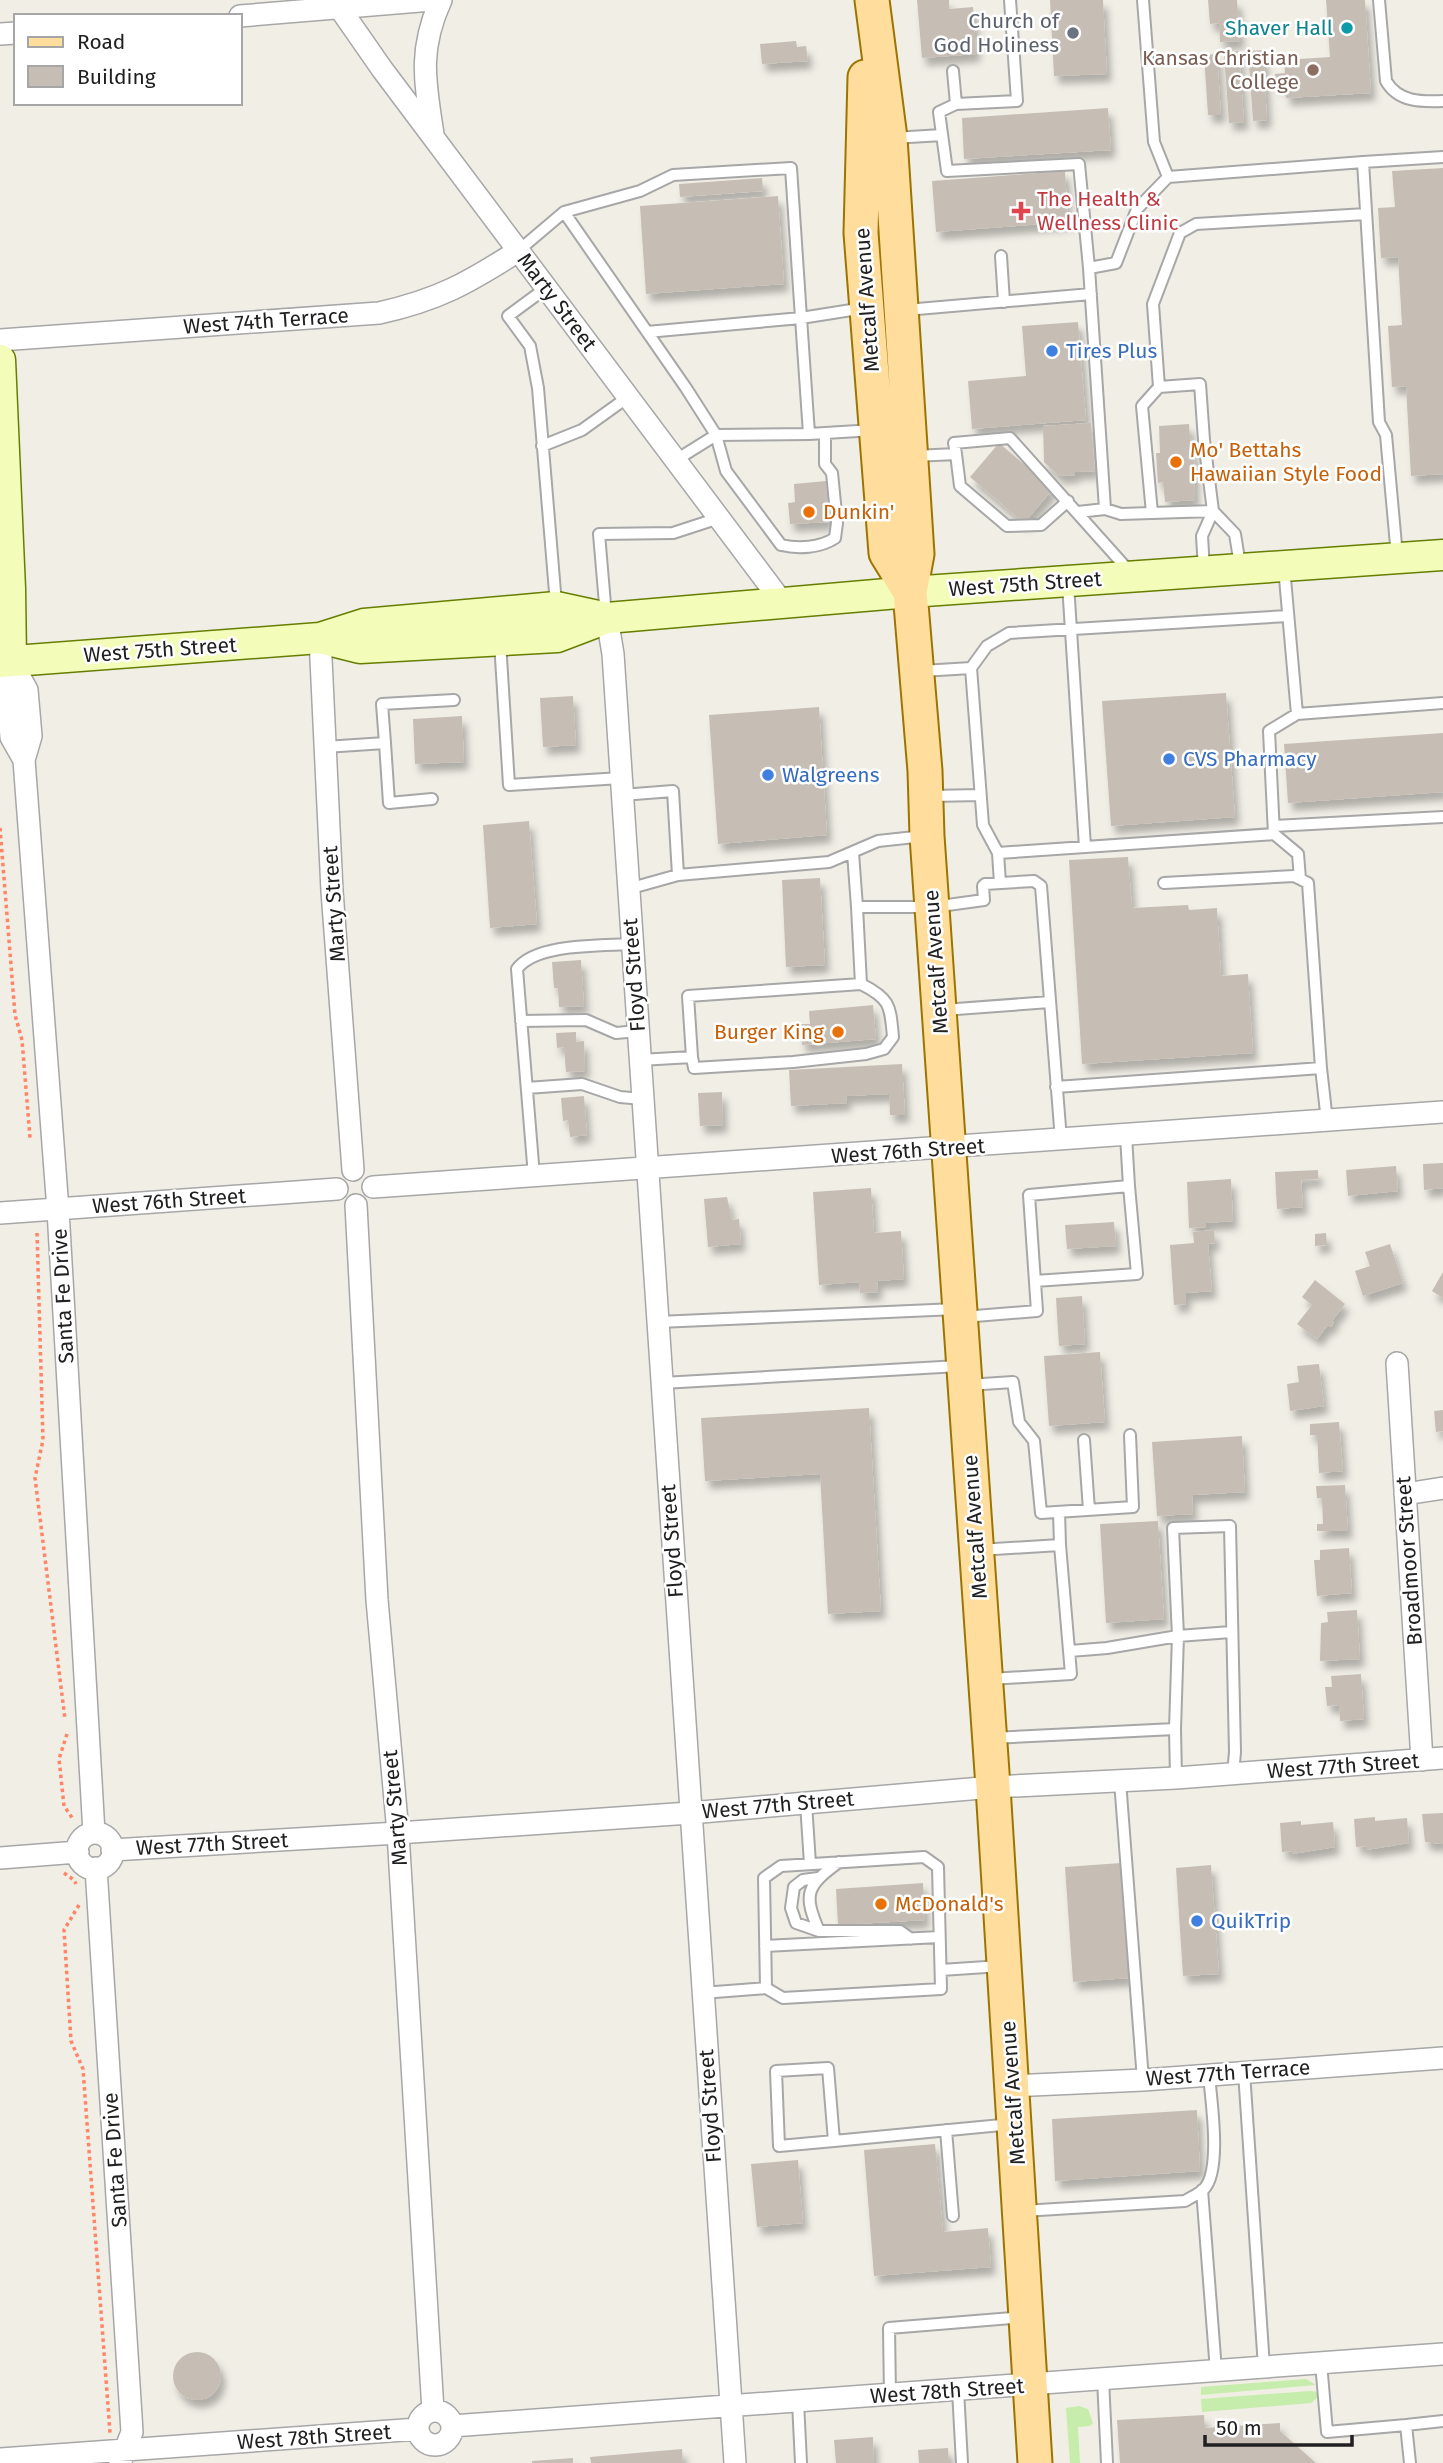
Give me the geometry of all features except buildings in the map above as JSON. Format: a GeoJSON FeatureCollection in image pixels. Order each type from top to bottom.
{"type":"FeatureCollection","features":[{"type":"Feature","properties":{"kind":"main road","name":"Metcalf Avenue"},"geometry":{"type":"LineString","coordinates":[[869,0],[890,138],[902,310],[917,554],[910,592],[1005,1966],[1035,2463]]}},
{"type":"Feature","properties":{"kind":"main road","name":"Metcalf Avenue"},"geometry":{"type":"LineString","coordinates":[[869,0],[861,233],[886,554],[910,592]]}},
{"type":"Feature","properties":{"kind":"main road","name":"Santa Fe Drive"},"geometry":{"type":"LineString","coordinates":[[0,360],[6,661]]}},
{"type":"Feature","properties":{"kind":"main road","name":"West 75th Street"},"geometry":{"type":"LineString","coordinates":[[320,638],[360,648],[558,637],[607,618],[910,592],[1443,555]]}},
{"type":"Feature","properties":{"kind":"main road","name":"West 75th Street"},"geometry":{"type":"LineString","coordinates":[[6,661],[320,638],[364,624],[556,607],[607,618]]}},
{"type":"Feature","properties":{"kind":"street"},"geometry":{"type":"LineString","coordinates":[[242,16],[337,4],[432,0]]}},
{"type":"Feature","properties":{"kind":"street"},"geometry":{"type":"LineString","coordinates":[[434,136],[425,81],[424,55],[431,21],[441,0]]}},
{"type":"Feature","properties":{"kind":"street","name":"Marty Street"},"geometry":{"type":"LineString","coordinates":[[337,4],[382,69],[782,603]]}},
{"type":"Feature","properties":{"kind":"street","name":"West 74th Terrace"},"geometry":{"type":"LineString","coordinates":[[0,340],[379,313],[431,300],[454,290],[518,251]]}},
{"type":"Feature","properties":{"kind":"street","name":"Floyd Street"},"geometry":{"type":"LineString","coordinates":[[607,618],[613,654],[735,2463]]}},
{"type":"Feature","properties":{"kind":"street","name":"Marty Street"},"geometry":{"type":"LineString","coordinates":[[320,638],[332,891],[353,1170]]}},
{"type":"Feature","properties":{"kind":"street","name":"Santa Fe Drive"},"geometry":{"type":"LineString","coordinates":[[6,661],[12,737],[24,760],[58,1210],[94,1833]]}},
{"type":"Feature","properties":{"kind":"street","name":"West 76th Street"},"geometry":{"type":"LineString","coordinates":[[373,1187],[1443,1112]]}},
{"type":"Feature","properties":{"kind":"street"},"geometry":{"type":"LineString","coordinates":[[353,1170],[363,1171],[368,1175],[373,1187],[367,1201],[356,1205],[340,1199],[337,1189],[341,1177],[353,1170]]}},
{"type":"Feature","properties":{"kind":"street","name":"West 76th Street"},"geometry":{"type":"LineString","coordinates":[[0,1213],[337,1189]]}},
{"type":"Feature","properties":{"kind":"street","name":"Marty Street"},"geometry":{"type":"LineString","coordinates":[[356,1205],[377,1600],[398,1833],[433,2411]]}},
{"type":"Feature","properties":{"kind":"street","name":"Broadmoor Street"},"geometry":{"type":"LineString","coordinates":[[1397,1363],[1405,1494],[1432,1759]]}},
{"type":"Feature","properties":{"kind":"street"},"geometry":{"type":"LineString","coordinates":[[1405,1494],[1443,1488]]}},
{"type":"Feature","properties":{"kind":"street","name":"West 77th Street"},"geometry":{"type":"LineString","coordinates":[[112,1850],[690,1813],[993,1787],[1176,1778],[1432,1759]]}},
{"type":"Feature","properties":{"kind":"street"},"geometry":{"type":"LineString","coordinates":[[0,1858],[72,1852],[82,1839],[94,1833],[108,1838],[112,1850],[110,1860],[96,1868],[81,1863],[72,1852]]}},
{"type":"Feature","properties":{"kind":"street","name":"Santa Fe Drive"},"geometry":{"type":"LineString","coordinates":[[96,1868],[132,2432],[119,2455]]}},
{"type":"Feature","properties":{"kind":"street","name":"West 77th Terrace"},"geometry":{"type":"LineString","coordinates":[[1012,2086],[1143,2080],[1443,2058]]}},
{"type":"Feature","properties":{"kind":"street","name":"West 78th Street"},"geometry":{"type":"LineString","coordinates":[[452,2427],[1443,2354]]}},
{"type":"Feature","properties":{"kind":"street"},"geometry":{"type":"LineString","coordinates":[[433,2411],[446,2415],[452,2427],[447,2440],[435,2454],[418,2429],[423,2416],[433,2411]]}},
{"type":"Feature","properties":{"kind":"street","name":"West 78th Street"},"geometry":{"type":"LineString","coordinates":[[0,2459],[119,2455],[418,2429]]}},
{"type":"Feature","properties":{"kind":"lane"},"geometry":{"type":"LineString","coordinates":[[1010,0],[1017,100],[956,104],[939,112],[947,171],[1079,164],[1091,294],[1105,509]]}},
{"type":"Feature","properties":{"kind":"lane"},"geometry":{"type":"LineString","coordinates":[[1143,0],[1154,142],[1168,177]]}},
{"type":"Feature","properties":{"kind":"lane"},"geometry":{"type":"LineString","coordinates":[[1380,0],[1386,81],[1390,88],[1408,100],[1443,101]]}},
{"type":"Feature","properties":{"kind":"lane"},"geometry":{"type":"LineString","coordinates":[[953,71],[956,104]]}},
{"type":"Feature","properties":{"kind":"lane"},"geometry":{"type":"LineString","coordinates":[[890,138],[942,135]]}},
{"type":"Feature","properties":{"kind":"lane"},"geometry":{"type":"LineString","coordinates":[[1089,268],[1116,263],[1137,209],[1168,177],[1443,157]]}},
{"type":"Feature","properties":{"kind":"lane"},"geometry":{"type":"LineString","coordinates":[[1363,162],[1380,422],[1386,435],[1398,558]]}},
{"type":"Feature","properties":{"kind":"lane"},"geometry":{"type":"LineString","coordinates":[[518,251],[564,212],[640,191],[673,175],[791,168],[809,434]]}},
{"type":"Feature","properties":{"kind":"lane"},"geometry":{"type":"LineString","coordinates":[[564,212],[716,435],[726,471],[781,545],[796,548],[828,543],[835,538],[837,523],[832,474],[825,464],[825,433]]}},
{"type":"Feature","properties":{"kind":"lane"},"geometry":{"type":"LineString","coordinates":[[1159,387],[1153,304],[1180,233],[1196,224],[1366,214]]}},
{"type":"Feature","properties":{"kind":"lane"},"geometry":{"type":"LineString","coordinates":[[1000,256],[1004,302]]}},
{"type":"Feature","properties":{"kind":"lane"},"geometry":{"type":"LineString","coordinates":[[546,288],[508,316],[530,346],[538,388],[556,607]]}},
{"type":"Feature","properties":{"kind":"lane"},"geometry":{"type":"LineString","coordinates":[[902,310],[1091,294]]}},
{"type":"Feature","properties":{"kind":"lane"},"geometry":{"type":"LineString","coordinates":[[647,332],[801,318],[867,307]]}},
{"type":"Feature","properties":{"kind":"lane"},"geometry":{"type":"LineString","coordinates":[[1152,513],[1142,406],[1159,387],[1200,384],[1213,511],[1202,536],[1204,572]]}},
{"type":"Feature","properties":{"kind":"lane"},"geometry":{"type":"LineString","coordinates":[[542,446],[582,430],[628,397]]}},
{"type":"Feature","properties":{"kind":"lane"},"geometry":{"type":"LineString","coordinates":[[676,460],[716,435],[877,430]]}},
{"type":"Feature","properties":{"kind":"lane"},"geometry":{"type":"LineString","coordinates":[[1068,501],[1041,525],[1007,526],[960,486],[954,443],[1010,438],[1068,501],[1078,512],[1134,577]]}},
{"type":"Feature","properties":{"kind":"lane"},"geometry":{"type":"LineString","coordinates":[[911,456],[956,454]]}},
{"type":"Feature","properties":{"kind":"lane"},"geometry":{"type":"LineString","coordinates":[[1078,512],[1105,509],[1121,514],[1213,511],[1235,534],[1241,569]]}},
{"type":"Feature","properties":{"kind":"lane"},"geometry":{"type":"LineString","coordinates":[[607,618],[599,534],[673,533],[719,518]]}},
{"type":"Feature","properties":{"kind":"lane"},"geometry":{"type":"LineString","coordinates":[[1284,566],[1297,714]]}},
{"type":"Feature","properties":{"kind":"lane"},"geometry":{"type":"LineString","coordinates":[[1068,581],[1085,847]]}},
{"type":"Feature","properties":{"kind":"lane"},"geometry":{"type":"LineString","coordinates":[[1000,883],[998,853],[983,825],[971,668],[987,646],[1009,633],[1289,616]]}},
{"type":"Feature","properties":{"kind":"lane"},"geometry":{"type":"LineString","coordinates":[[500,640],[509,785],[622,787],[673,791],[678,875]]}},
{"type":"Feature","properties":{"kind":"lane"},"geometry":{"type":"LineString","coordinates":[[917,671],[971,668]]}},
{"type":"Feature","properties":{"kind":"lane"},"geometry":{"type":"LineString","coordinates":[[432,799],[389,803],[382,704],[454,700]]}},
{"type":"Feature","properties":{"kind":"lane"},"geometry":{"type":"LineString","coordinates":[[1300,879],[1298,854],[1274,830],[1269,731],[1297,714],[1443,703]]}},
{"type":"Feature","properties":{"kind":"lane"},"geometry":{"type":"LineString","coordinates":[[325,747],[385,743]]}},
{"type":"Feature","properties":{"kind":"lane"},"geometry":{"type":"LineString","coordinates":[[926,796],[981,794]]}},
{"type":"Feature","properties":{"kind":"lane"},"geometry":{"type":"LineString","coordinates":[[998,853],[1443,817]]}},
{"type":"Feature","properties":{"kind":"lane"},"geometry":{"type":"LineString","coordinates":[[628,889],[678,875],[829,862],[878,841],[928,836]]}},
{"type":"Feature","properties":{"kind":"lane"},"geometry":{"type":"LineString","coordinates":[[853,853],[861,984]]}},
{"type":"Feature","properties":{"kind":"lane"},"geometry":{"type":"LineString","coordinates":[[1164,883],[1294,876],[1308,883],[1327,1121]]}},
{"type":"Feature","properties":{"kind":"lane"},"geometry":{"type":"LineString","coordinates":[[857,907],[933,907],[984,900],[985,884],[1034,881],[1041,886],[1060,1140]]}},
{"type":"Feature","properties":{"kind":"lane"},"geometry":{"type":"LineString","coordinates":[[534,1176],[517,969],[523,961],[551,950],[632,944]]}},
{"type":"Feature","properties":{"kind":"lane"},"geometry":{"type":"LineString","coordinates":[[861,984],[877,992],[890,1006],[892,1037],[884,1049],[866,1054],[793,1062],[694,1068],[688,996],[861,984]]}},
{"type":"Feature","properties":{"kind":"lane"},"geometry":{"type":"LineString","coordinates":[[940,1010],[1050,1002]]}},
{"type":"Feature","properties":{"kind":"lane"},"geometry":{"type":"LineString","coordinates":[[521,1021],[586,1020],[616,1033],[638,1031]]}},
{"type":"Feature","properties":{"kind":"lane"},"geometry":{"type":"LineString","coordinates":[[640,1060],[692,1057]]}},
{"type":"Feature","properties":{"kind":"lane"},"geometry":{"type":"LineString","coordinates":[[1056,1087],[1321,1068]]}},
{"type":"Feature","properties":{"kind":"lane"},"geometry":{"type":"LineString","coordinates":[[527,1088],[582,1084],[620,1097],[643,1099]]}},
{"type":"Feature","properties":{"kind":"lane"},"geometry":{"type":"LineString","coordinates":[[1035,1281],[1137,1274],[1126,1136]]}},
{"type":"Feature","properties":{"kind":"lane"},"geometry":{"type":"LineString","coordinates":[[658,1322],[1037,1311],[1029,1195],[1129,1186]]}},
{"type":"Feature","properties":{"kind":"lane"},"geometry":{"type":"LineString","coordinates":[[662,1383],[964,1376],[1013,1382],[1019,1422],[1034,1441],[1041,1513],[1133,1507],[1130,1435]]}},
{"type":"Feature","properties":{"kind":"lane"},"geometry":{"type":"LineString","coordinates":[[1084,1440],[1089,1510]]}},
{"type":"Feature","properties":{"kind":"lane"},"geometry":{"type":"LineString","coordinates":[[984,1680],[1072,1674],[1059,1512]]}},
{"type":"Feature","properties":{"kind":"lane"},"geometry":{"type":"LineString","coordinates":[[1176,1778],[1174,1729],[1178,1636],[1173,1528],[1230,1525],[1235,1752],[1233,1774]]}},
{"type":"Feature","properties":{"kind":"lane"},"geometry":{"type":"LineString","coordinates":[[976,1550],[1060,1545]]}},
{"type":"Feature","properties":{"kind":"lane"},"geometry":{"type":"LineString","coordinates":[[1070,1651],[1107,1648],[1178,1636],[1231,1632]]}},
{"type":"Feature","properties":{"kind":"lane"},"geometry":{"type":"LineString","coordinates":[[989,1738],[1174,1729]]}},
{"type":"Feature","properties":{"kind":"lane"},"geometry":{"type":"LineString","coordinates":[[1121,1781],[1143,2080]]}},
{"type":"Feature","properties":{"kind":"lane"},"geometry":{"type":"LineString","coordinates":[[806,1803],[810,1864]]}},
{"type":"Feature","properties":{"kind":"lane"},"geometry":{"type":"LineString","coordinates":[[702,1993],[765,1988],[783,1998],[941,1989],[938,1867],[924,1857],[781,1866],[764,1878],[765,1988]]}},
{"type":"Feature","properties":{"kind":"lane"},"geometry":{"type":"LineString","coordinates":[[819,1931],[809,1908],[809,1894],[818,1878],[839,1862]]}},
{"type":"Feature","properties":{"kind":"lane"},"geometry":{"type":"LineString","coordinates":[[818,1878],[803,1880],[794,1888],[791,1908],[796,1923],[819,1931],[900,1931],[911,1939]]}},
{"type":"Feature","properties":{"kind":"lane"},"geometry":{"type":"LineString","coordinates":[[765,1946],[939,1937]]}},
{"type":"Feature","properties":{"kind":"lane"},"geometry":{"type":"LineString","coordinates":[[941,1970],[1005,1966]]}},
{"type":"Feature","properties":{"kind":"lane"},"geometry":{"type":"LineString","coordinates":[[834,2141],[828,2068],[776,2071],[779,2146],[834,2141],[946,2130],[1014,2124]]}},
{"type":"Feature","properties":{"kind":"lane"},"geometry":{"type":"LineString","coordinates":[[1244,2072],[1264,2367]]}},
{"type":"Feature","properties":{"kind":"lane"},"geometry":{"type":"LineString","coordinates":[[1020,2211],[1185,2201],[1205,2188],[1211,2172],[1215,2140],[1209,2075]]}},
{"type":"Feature","properties":{"kind":"lane"},"geometry":{"type":"LineString","coordinates":[[946,2130],[953,2216]]}},
{"type":"Feature","properties":{"kind":"lane"},"geometry":{"type":"LineString","coordinates":[[1202,2190],[1216,2371]]}},
{"type":"Feature","properties":{"kind":"lane"},"geometry":{"type":"LineString","coordinates":[[890,2395],[889,2328],[1026,2317]]}},
{"type":"Feature","properties":{"kind":"lane"},"geometry":{"type":"LineString","coordinates":[[1321,2363],[1326,2432],[1443,2421]]}},
{"type":"Feature","properties":{"kind":"lane"},"geometry":{"type":"LineString","coordinates":[[1103,2379],[1107,2463]]}},
{"type":"Feature","properties":{"kind":"lane"},"geometry":{"type":"LineString","coordinates":[[958,2390],[962,2463]]}},
{"type":"Feature","properties":{"kind":"lane"},"geometry":{"type":"LineString","coordinates":[[798,2402],[802,2463]]}},
{"type":"Feature","properties":{"kind":"lane"},"geometry":{"type":"LineString","coordinates":[[1406,2426],[1410,2463]]}},
{"type":"Feature","properties":{"kind":"path"},"geometry":{"type":"LineString","coordinates":[[0,828],[15,1016],[22,1040],[31,1145]]}},
{"type":"Feature","properties":{"kind":"path"},"geometry":{"type":"LineString","coordinates":[[36,1210],[43,1440],[35,1478],[67,1735],[59,1759],[64,1806],[75,1821],[72,1852],[63,1872],[75,1880],[78,1891]]}},
{"type":"Feature","properties":{"kind":"path"},"geometry":{"type":"LineString","coordinates":[[78,1898],[79,1905],[64,1930],[71,2042],[83,2069],[119,2455]]}},
{"type":"Feature","properties":{"kind":"green space"},"geometry":{"type":"Polygon","coordinates":[[[1306,2379],[1316,2385],[1201,2395],[1201,2387],[1306,2379]]]}},
{"type":"Feature","properties":{"kind":"green space"},"geometry":{"type":"Polygon","coordinates":[[[1319,2392],[1311,2403],[1202,2412],[1201,2399],[1319,2392]]]}},
{"type":"Feature","properties":{"kind":"green space"},"geometry":{"type":"Polygon","coordinates":[[[1079,2406],[1088,2409],[1093,2423],[1090,2426],[1078,2427],[1080,2463],[1070,2463],[1066,2408],[1079,2406]]]}},
{"type":"Feature","properties":{"kind":"place","name":"Shaver Hall"},"geometry":{"type":"Point","coordinates":[1347,28]}},
{"type":"Feature","properties":{"kind":"place","name":"Church of God Holiness"},"geometry":{"type":"Point","coordinates":[1073,33]}},
{"type":"Feature","properties":{"kind":"place","name":"Kansas Christian College"},"geometry":{"type":"Point","coordinates":[1313,70]}},
{"type":"Feature","properties":{"kind":"place","name":"The Health & Wellness Clinic"},"geometry":{"type":"Point","coordinates":[1021,211]}},
{"type":"Feature","properties":{"kind":"place","name":"Tires Plus"},"geometry":{"type":"Point","coordinates":[1052,351]}},
{"type":"Feature","properties":{"kind":"place","name":"Mo' Bettahs Hawaiian Style Food"},"geometry":{"type":"Point","coordinates":[1176,462]}},
{"type":"Feature","properties":{"kind":"place","name":"Dunkin'"},"geometry":{"type":"Point","coordinates":[809,512]}},
{"type":"Feature","properties":{"kind":"place","name":"CVS Pharmacy"},"geometry":{"type":"Point","coordinates":[1169,759]}},
{"type":"Feature","properties":{"kind":"place","name":"Walgreens"},"geometry":{"type":"Point","coordinates":[768,775]}},
{"type":"Feature","properties":{"kind":"place","name":"Burger King"},"geometry":{"type":"Point","coordinates":[838,1032]}},
{"type":"Feature","properties":{"kind":"place","name":"McDonald's"},"geometry":{"type":"Point","coordinates":[881,1904]}},
{"type":"Feature","properties":{"kind":"place","name":"QuikTrip"},"geometry":{"type":"Point","coordinates":[1197,1921]}}]}
